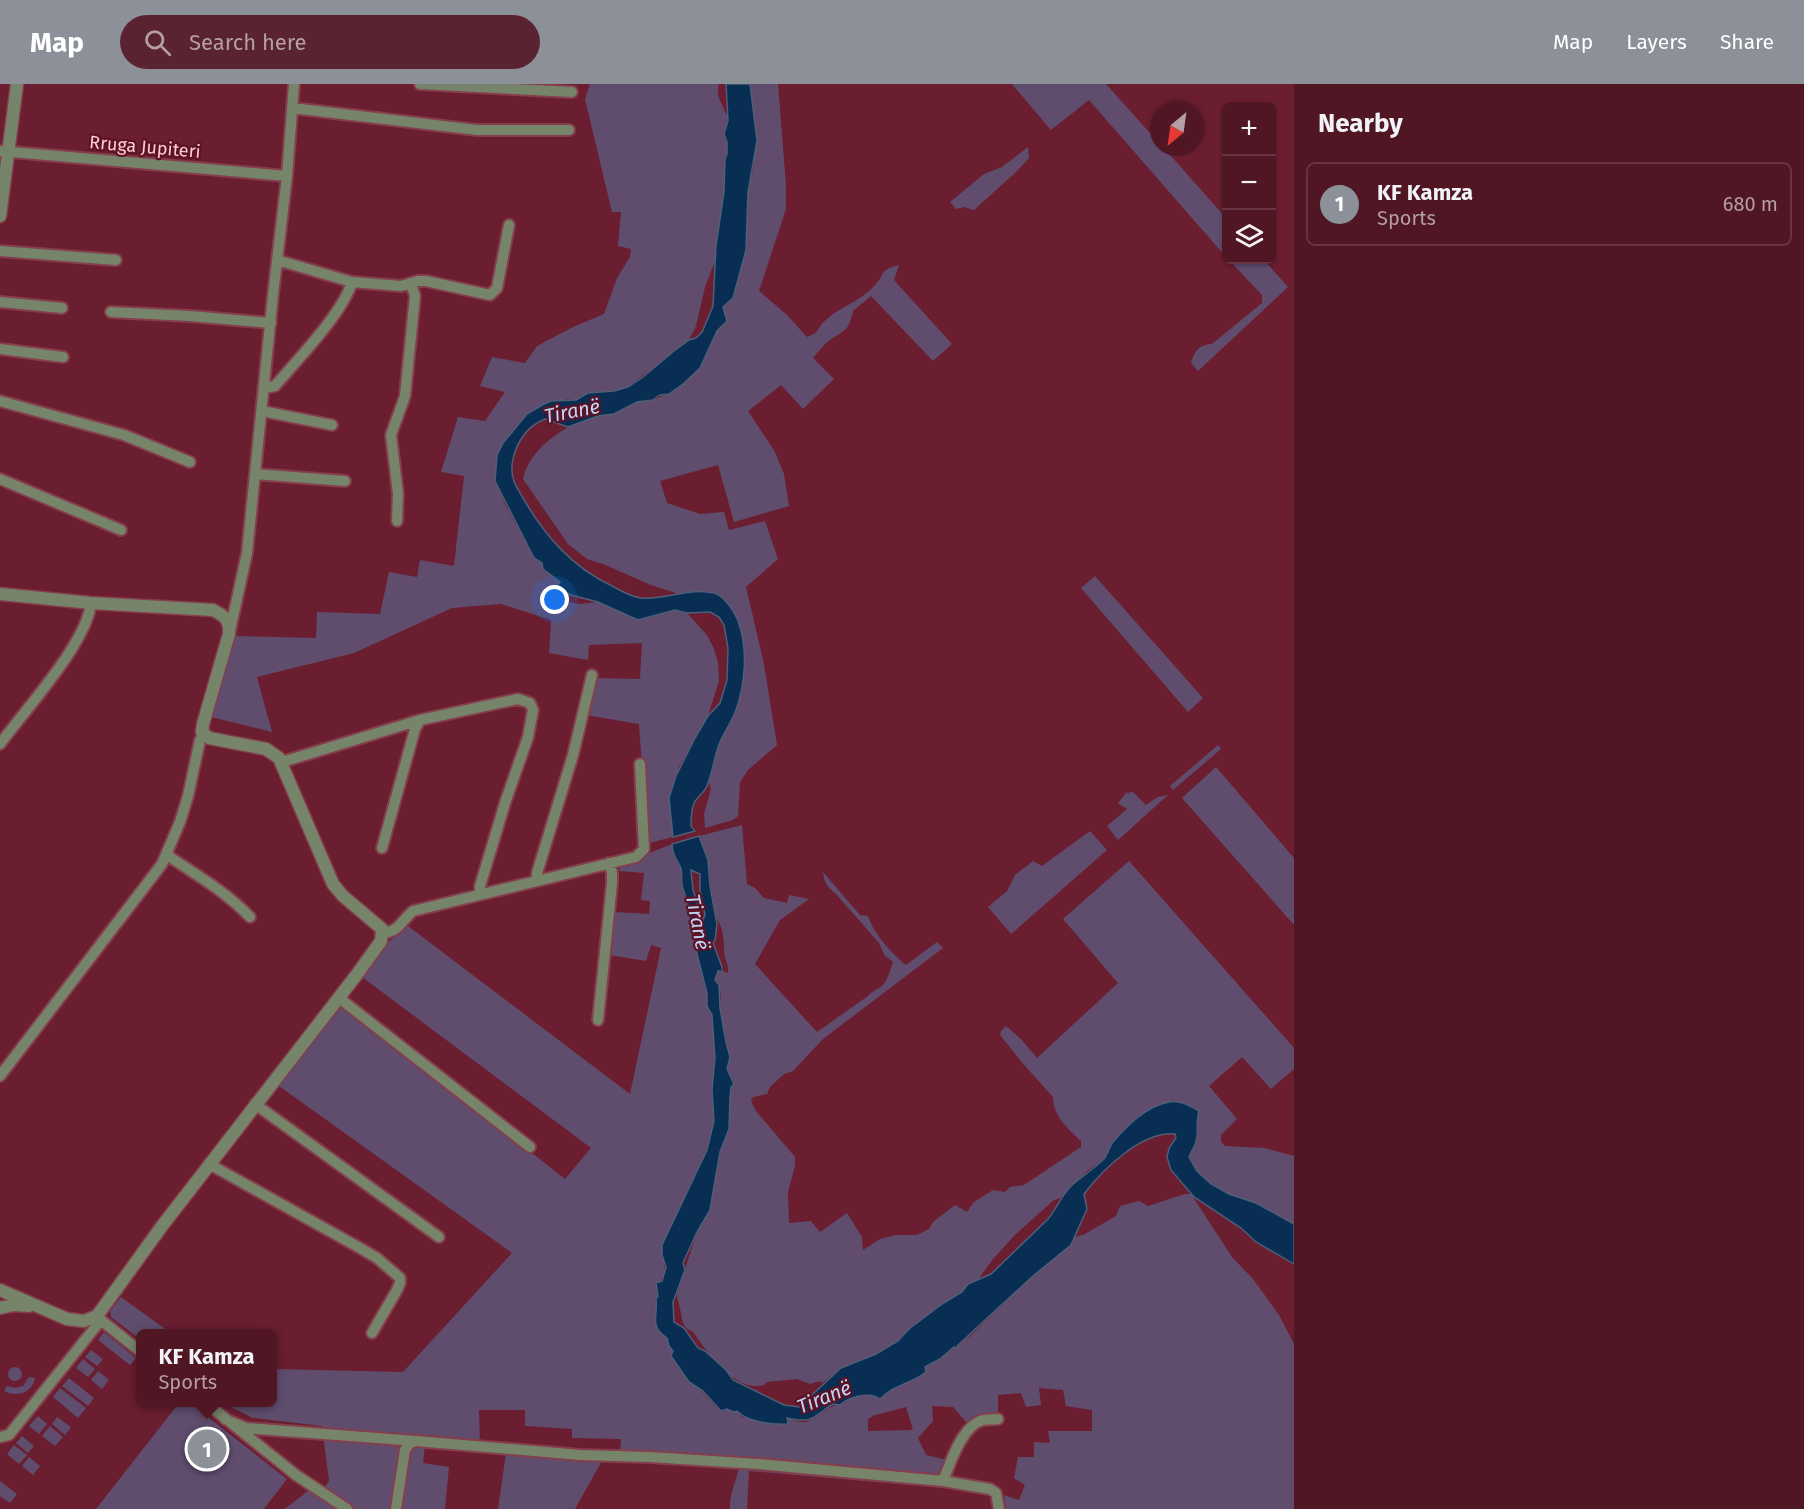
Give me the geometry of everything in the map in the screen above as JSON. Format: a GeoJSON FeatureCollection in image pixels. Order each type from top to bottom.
{"type":"FeatureCollection","features":[{"type":"Feature","properties":{"kind":"street"},"geometry":{"type":"LineString","coordinates":[[0,216],[4,151],[17,84]]}},
{"type":"Feature","properties":{"kind":"street"},"geometry":{"type":"LineString","coordinates":[[204,735],[202,727],[239,598],[248,554],[270,322],[287,176],[294,84]]}},
{"type":"Feature","properties":{"kind":"street"},"geometry":{"type":"LineString","coordinates":[[420,84],[572,92]]}},
{"type":"Feature","properties":{"kind":"street"},"geometry":{"type":"LineString","coordinates":[[292,108],[477,130],[569,130]]}},
{"type":"Feature","properties":{"kind":"street","name":"Rruga Jupiteri"},"geometry":{"type":"LineString","coordinates":[[4,151],[287,176]]}},
{"type":"Feature","properties":{"kind":"street"},"geometry":{"type":"LineString","coordinates":[[277,260],[352,282],[401,286],[426,281],[485,295],[494,293],[497,288],[509,225]]}},
{"type":"Feature","properties":{"kind":"street"},"geometry":{"type":"LineString","coordinates":[[0,251],[116,260]]}},
{"type":"Feature","properties":{"kind":"street"},"geometry":{"type":"LineString","coordinates":[[265,388],[275,386],[338,310],[349,294],[352,282]]}},
{"type":"Feature","properties":{"kind":"street"},"geometry":{"type":"LineString","coordinates":[[397,521],[398,494],[391,435],[405,396],[416,296],[411,284]]}},
{"type":"Feature","properties":{"kind":"street"},"geometry":{"type":"LineString","coordinates":[[0,302],[62,308]]}},
{"type":"Feature","properties":{"kind":"street"},"geometry":{"type":"LineString","coordinates":[[111,312],[270,322]]}},
{"type":"Feature","properties":{"kind":"street"},"geometry":{"type":"LineString","coordinates":[[0,349],[63,357]]}},
{"type":"Feature","properties":{"kind":"street"},"geometry":{"type":"LineString","coordinates":[[0,401],[124,435],[190,462]]}},
{"type":"Feature","properties":{"kind":"street"},"geometry":{"type":"LineString","coordinates":[[262,411],[332,425]]}},
{"type":"Feature","properties":{"kind":"street"},"geometry":{"type":"LineString","coordinates":[[255,474],[345,482]]}},
{"type":"Feature","properties":{"kind":"street"},"geometry":{"type":"LineString","coordinates":[[0,480],[121,530]]}},
{"type":"Feature","properties":{"kind":"street"},"geometry":{"type":"LineString","coordinates":[[0,594],[91,603],[213,610],[228,609],[239,598]]}},
{"type":"Feature","properties":{"kind":"street"},"geometry":{"type":"LineString","coordinates":[[0,744],[68,655],[87,621],[91,603]]}},
{"type":"Feature","properties":{"kind":"street"},"geometry":{"type":"LineString","coordinates":[[213,610],[228,620],[229,634]]}},
{"type":"Feature","properties":{"kind":"street"},"geometry":{"type":"LineString","coordinates":[[537,881],[537,873],[573,754],[592,675]]}},
{"type":"Feature","properties":{"kind":"street"},"geometry":{"type":"LineString","coordinates":[[282,762],[420,720],[518,699],[525,700],[532,706],[528,737],[505,803],[480,886],[480,894]]}},
{"type":"Feature","properties":{"kind":"street"},"geometry":{"type":"LineString","coordinates":[[382,848],[415,729],[420,720]]}},
{"type":"Feature","properties":{"kind":"street"},"geometry":{"type":"LineString","coordinates":[[0,724],[9,731]]}},
{"type":"Feature","properties":{"kind":"street"},"geometry":{"type":"LineString","coordinates":[[0,1437],[9,1434],[99,1318],[209,1164],[381,941],[383,933],[379,926],[333,885],[282,762],[266,749],[217,740],[204,735]]}},
{"type":"Feature","properties":{"kind":"street"},"geometry":{"type":"LineString","coordinates":[[0,1076],[152,879],[167,855],[188,796],[200,740],[204,735]]}},
{"type":"Feature","properties":{"kind":"street"},"geometry":{"type":"LineString","coordinates":[[383,933],[398,928],[405,917],[413,911],[636,857],[644,849],[640,764]]}},
{"type":"Feature","properties":{"kind":"street"},"geometry":{"type":"LineString","coordinates":[[167,855],[213,885],[250,917]]}},
{"type":"Feature","properties":{"kind":"street"},"geometry":{"type":"LineString","coordinates":[[598,1020],[612,883],[609,863]]}},
{"type":"Feature","properties":{"kind":"street"},"geometry":{"type":"LineString","coordinates":[[339,998],[530,1147]]}},
{"type":"Feature","properties":{"kind":"street"},"geometry":{"type":"LineString","coordinates":[[255,1104],[439,1237]]}},
{"type":"Feature","properties":{"kind":"street"},"geometry":{"type":"LineString","coordinates":[[209,1164],[377,1258],[400,1278],[397,1290],[372,1333]]}},
{"type":"Feature","properties":{"kind":"street"},"geometry":{"type":"LineString","coordinates":[[0,1290],[39,1308],[76,1321],[99,1318]]}},
{"type":"Feature","properties":{"kind":"street"},"geometry":{"type":"LineString","coordinates":[[0,1290],[4,1300],[0,1308]]}},
{"type":"Feature","properties":{"kind":"street"},"geometry":{"type":"LineString","coordinates":[[0,1308],[22,1305],[39,1308]]}},
{"type":"Feature","properties":{"kind":"street"},"geometry":{"type":"LineString","coordinates":[[99,1318],[136,1348]]}},
{"type":"Feature","properties":{"kind":"street"},"geometry":{"type":"LineString","coordinates":[[211,1407],[296,1475],[347,1509]]}},
{"type":"Feature","properties":{"kind":"street"},"geometry":{"type":"LineString","coordinates":[[225,1419],[246,1428],[580,1455],[758,1464],[943,1481],[990,1489],[996,1493],[999,1509]]}},
{"type":"Feature","properties":{"kind":"street"},"geometry":{"type":"LineString","coordinates":[[943,1481],[957,1446],[969,1429],[981,1420],[998,1419]]}},
{"type":"Feature","properties":{"kind":"street"},"geometry":{"type":"LineString","coordinates":[[266,1451],[262,1444],[263,1435],[277,1430]]}},
{"type":"Feature","properties":{"kind":"street"},"geometry":{"type":"LineString","coordinates":[[396,1509],[405,1450],[410,1443],[416,1441]]}},
{"type":"Feature","properties":{"kind":"shaded area"},"geometry":{"type":"Polygon","coordinates":[[[590,84],[719,84],[719,96],[727,116],[724,192],[715,261],[705,287],[696,326],[689,340],[628,387],[614,391],[588,393],[576,400],[567,399],[527,414],[503,443],[497,455],[495,481],[505,504],[534,558],[543,563],[552,577],[560,582],[557,587],[567,602],[579,604],[598,602],[638,620],[675,610],[687,613],[707,635],[714,649],[718,662],[719,681],[708,716],[679,767],[669,798],[673,837],[649,843],[639,724],[586,715],[594,678],[640,679],[642,643],[589,645],[588,660],[549,653],[551,620],[501,604],[452,608],[354,653],[257,677],[272,732],[211,717],[235,636],[316,638],[317,612],[380,614],[389,572],[417,577],[420,560],[454,566],[464,476],[441,472],[458,417],[485,421],[505,392],[480,386],[492,357],[525,363],[537,346],[604,314],[617,278],[630,257],[631,249],[618,246],[621,212],[612,212],[585,99],[590,84]]]}},
{"type":"Feature","properties":{"kind":"shaded area"},"geometry":{"type":"Polygon","coordinates":[[[750,84],[778,84],[786,185],[786,209],[759,291],[787,315],[807,337],[816,333],[828,318],[868,292],[886,270],[899,265],[894,280],[952,344],[933,361],[871,296],[853,311],[846,329],[827,342],[813,358],[834,379],[803,409],[781,385],[748,411],[775,452],[784,474],[789,506],[734,522],[718,465],[660,481],[667,503],[700,514],[724,512],[729,530],[765,521],[778,559],[746,587],[764,664],[777,745],[748,770],[740,782],[738,816],[733,820],[705,828],[704,814],[711,789],[710,770],[720,742],[736,710],[743,678],[739,623],[726,602],[717,594],[700,591],[679,594],[587,559],[568,544],[523,479],[533,456],[563,430],[587,419],[616,413],[634,403],[669,394],[707,353],[717,331],[727,321],[723,307],[733,298],[746,250],[748,192],[754,165],[754,119],[750,84]]]}},
{"type":"Feature","properties":{"kind":"shaded area"},"geometry":{"type":"Polygon","coordinates":[[[1012,84],[1106,84],[1150,133],[1150,156],[1171,156],[1222,213],[1222,252],[1089,100],[1051,130],[1012,84]]]}},
{"type":"Feature","properties":{"kind":"shaded area"},"geometry":{"type":"Polygon","coordinates":[[[1028,147],[1029,158],[974,210],[964,207],[956,209],[950,202],[984,174],[1002,167],[1028,147]]]}},
{"type":"Feature","properties":{"kind":"shaded area"},"geometry":{"type":"Polygon","coordinates":[[[1233,264],[1268,264],[1288,287],[1198,371],[1191,363],[1198,349],[1212,344],[1262,303],[1262,295],[1233,264]]]}},
{"type":"Feature","properties":{"kind":"shaded area"},"geometry":{"type":"Polygon","coordinates":[[[1095,576],[1203,698],[1188,712],[1081,588],[1095,576]]]}},
{"type":"Feature","properties":{"kind":"shaded area"},"geometry":{"type":"Polygon","coordinates":[[[1218,745],[1221,749],[1173,790],[1170,786],[1218,745]]]}},
{"type":"Feature","properties":{"kind":"shaded area"},"geometry":{"type":"Polygon","coordinates":[[[1216,767],[1294,858],[1294,925],[1182,798],[1216,767]]]}},
{"type":"Feature","properties":{"kind":"shaded area"},"geometry":{"type":"Polygon","coordinates":[[[1133,792],[1146,805],[1158,797],[1168,795],[1118,840],[1107,826],[1127,809],[1118,803],[1126,793],[1133,792]]]}},
{"type":"Feature","properties":{"kind":"shaded area"},"geometry":{"type":"Polygon","coordinates":[[[742,825],[747,884],[755,888],[764,898],[787,903],[789,895],[809,899],[780,920],[755,964],[817,1032],[881,987],[887,979],[893,962],[885,956],[879,943],[828,887],[823,872],[860,915],[868,916],[879,937],[906,965],[937,942],[943,948],[823,1039],[793,1071],[784,1074],[770,1087],[767,1094],[753,1097],[751,1101],[756,1111],[795,1157],[788,1192],[789,1223],[811,1221],[820,1232],[847,1213],[862,1237],[863,1250],[880,1239],[896,1235],[917,1235],[929,1229],[933,1222],[955,1205],[967,1212],[974,1202],[993,1190],[1005,1192],[1010,1187],[1024,1185],[1081,1147],[1081,1141],[1058,1116],[1053,1097],[1000,1035],[1006,1026],[1037,1058],[1118,983],[1063,919],[1129,861],[1294,1048],[1294,1069],[1271,1089],[1242,1057],[1209,1086],[1237,1119],[1221,1135],[1221,1142],[1225,1146],[1265,1148],[1294,1156],[1294,1224],[1256,1203],[1229,1194],[1211,1184],[1197,1171],[1189,1157],[1196,1139],[1196,1121],[1126,1127],[1112,1144],[1104,1159],[1087,1171],[1060,1198],[1054,1200],[1015,1235],[978,1280],[968,1284],[962,1292],[909,1329],[898,1341],[876,1354],[841,1368],[822,1383],[820,1381],[810,1384],[797,1379],[753,1386],[733,1377],[714,1360],[693,1332],[684,1325],[677,1294],[697,1232],[710,1210],[720,1152],[729,1128],[731,1087],[734,1083],[727,1069],[730,1057],[720,1008],[721,994],[715,980],[718,970],[728,973],[728,967],[722,931],[717,919],[715,920],[708,860],[699,836],[742,825]]]}},
{"type":"Feature","properties":{"kind":"shaded area"},"geometry":{"type":"Polygon","coordinates":[[[1090,831],[1107,850],[1011,934],[988,907],[1007,891],[1015,875],[1033,861],[1042,866],[1090,831]]]}},
{"type":"Feature","properties":{"kind":"shaded area"},"geometry":{"type":"Polygon","coordinates":[[[672,844],[675,859],[681,868],[682,887],[689,906],[687,913],[692,931],[696,934],[697,954],[707,993],[707,1006],[712,1015],[715,1058],[712,1090],[714,1121],[707,1150],[662,1245],[665,1273],[656,1288],[658,1296],[656,1328],[667,1338],[675,1363],[720,1411],[727,1409],[737,1411],[742,1417],[763,1423],[788,1424],[787,1418],[806,1422],[833,1406],[844,1403],[846,1398],[874,1395],[880,1398],[898,1385],[915,1378],[928,1364],[940,1359],[970,1336],[1033,1276],[1071,1245],[1074,1237],[1083,1235],[1116,1216],[1120,1206],[1139,1201],[1148,1206],[1191,1194],[1232,1257],[1253,1279],[1279,1315],[1294,1344],[1294,1509],[1006,1509],[1004,1495],[1019,1500],[1025,1485],[1014,1478],[1018,1457],[1034,1457],[1034,1442],[1050,1443],[1048,1431],[1092,1431],[1092,1410],[1066,1406],[1063,1390],[1039,1388],[1041,1405],[1026,1407],[1021,1393],[998,1395],[998,1414],[982,1416],[968,1424],[953,1407],[932,1406],[933,1421],[918,1438],[926,1455],[947,1460],[936,1479],[620,1452],[621,1439],[572,1438],[572,1429],[525,1426],[525,1410],[479,1410],[480,1444],[407,1436],[392,1432],[397,1441],[400,1460],[393,1509],[353,1509],[324,1488],[329,1481],[322,1426],[253,1418],[231,1407],[277,1407],[277,1369],[403,1372],[512,1253],[279,1086],[342,1003],[565,1179],[591,1148],[362,977],[386,944],[408,926],[630,1094],[661,948],[651,945],[646,961],[610,955],[614,912],[649,914],[650,901],[641,900],[644,873],[619,871],[621,864],[672,844]],[[906,1407],[868,1419],[868,1431],[913,1430],[906,1407]]]}},
{"type":"Feature","properties":{"kind":"shaded area"},"geometry":{"type":"Polygon","coordinates":[[[121,1297],[165,1329],[136,1329],[136,1336],[111,1317],[110,1311],[121,1297]]]}},
{"type":"Feature","properties":{"kind":"shaded area"},"geometry":{"type":"Polygon","coordinates":[[[104,1332],[136,1358],[130,1365],[98,1340],[104,1332]]]}},
{"type":"Feature","properties":{"kind":"shaded area"},"geometry":{"type":"Polygon","coordinates":[[[91,1350],[103,1359],[97,1366],[85,1357],[91,1350]]]}},
{"type":"Feature","properties":{"kind":"shaded area"},"geometry":{"type":"Polygon","coordinates":[[[83,1359],[95,1369],[88,1377],[76,1368],[83,1359]]]}},
{"type":"Feature","properties":{"kind":"shaded area"},"geometry":{"type":"Polygon","coordinates":[[[15,1367],[20,1369],[22,1374],[20,1379],[15,1381],[10,1379],[8,1374],[10,1369],[15,1367]]]}},
{"type":"Feature","properties":{"kind":"shaded area"},"geometry":{"type":"Polygon","coordinates":[[[98,1371],[109,1380],[102,1389],[91,1380],[98,1371]]]}},
{"type":"Feature","properties":{"kind":"shaded area"},"geometry":{"type":"Polygon","coordinates":[[[29,1377],[35,1378],[27,1391],[14,1394],[4,1391],[7,1386],[16,1388],[23,1386],[29,1377]]]}},
{"type":"Feature","properties":{"kind":"shaded area"},"geometry":{"type":"Polygon","coordinates":[[[69,1378],[94,1398],[88,1406],[62,1386],[69,1378]]]}},
{"type":"Feature","properties":{"kind":"shaded area"},"geometry":{"type":"Polygon","coordinates":[[[60,1388],[86,1408],[78,1418],[53,1397],[60,1388]]]}},
{"type":"Feature","properties":{"kind":"shaded area"},"geometry":{"type":"Polygon","coordinates":[[[176,1407],[195,1407],[287,1479],[264,1509],[96,1509],[176,1407]]]}},
{"type":"Feature","properties":{"kind":"shaded area"},"geometry":{"type":"Polygon","coordinates":[[[38,1416],[47,1424],[39,1434],[29,1426],[38,1416]]]}},
{"type":"Feature","properties":{"kind":"shaded area"},"geometry":{"type":"Polygon","coordinates":[[[57,1417],[71,1427],[65,1435],[52,1424],[57,1417]]]}},
{"type":"Feature","properties":{"kind":"shaded area"},"geometry":{"type":"Polygon","coordinates":[[[50,1426],[63,1437],[55,1446],[42,1436],[50,1426]]]}},
{"type":"Feature","properties":{"kind":"shaded area"},"geometry":{"type":"Polygon","coordinates":[[[22,1436],[34,1446],[28,1453],[16,1443],[22,1436]]]}},
{"type":"Feature","properties":{"kind":"shaded area"},"geometry":{"type":"Polygon","coordinates":[[[14,1445],[27,1455],[19,1464],[7,1454],[14,1445]]]}},
{"type":"Feature","properties":{"kind":"shaded area"},"geometry":{"type":"Polygon","coordinates":[[[413,1445],[425,1446],[423,1463],[449,1467],[445,1509],[401,1509],[404,1478],[413,1445]]]}},
{"type":"Feature","properties":{"kind":"shaded area"},"geometry":{"type":"Polygon","coordinates":[[[506,1453],[603,1459],[575,1509],[498,1509],[506,1453]]]}},
{"type":"Feature","properties":{"kind":"shaded area"},"geometry":{"type":"Polygon","coordinates":[[[29,1457],[40,1466],[33,1475],[22,1466],[29,1457]]]}},
{"type":"Feature","properties":{"kind":"shaded area"},"geometry":{"type":"Polygon","coordinates":[[[739,1465],[936,1484],[947,1488],[749,1471],[747,1509],[730,1509],[739,1465]]]}},
{"type":"Feature","properties":{"kind":"shaded area"},"geometry":{"type":"Polygon","coordinates":[[[0,1481],[17,1494],[10,1503],[0,1496],[0,1481]]]}},
{"type":"Feature","properties":{"kind":"shaded area"},"geometry":{"type":"Polygon","coordinates":[[[309,1490],[337,1509],[285,1509],[309,1490]]]}},
{"type":"Feature","properties":{"kind":"water","name":"Tiranë"},"geometry":{"type":"Polygon","coordinates":[[[726,84],[750,84],[757,141],[748,192],[746,250],[733,298],[723,307],[727,321],[717,331],[700,368],[669,394],[660,395],[653,400],[637,402],[614,414],[598,416],[568,427],[545,419],[538,422],[518,444],[512,465],[513,479],[532,512],[550,538],[584,570],[619,590],[638,597],[660,597],[687,592],[714,593],[726,601],[738,620],[744,645],[743,679],[739,700],[718,747],[707,786],[693,806],[691,826],[695,831],[673,837],[669,798],[676,776],[708,716],[720,703],[727,680],[728,648],[724,625],[719,617],[710,612],[687,613],[675,610],[638,620],[598,602],[571,595],[556,587],[560,582],[543,569],[542,563],[534,558],[495,481],[497,455],[503,443],[527,414],[551,401],[576,400],[588,393],[614,391],[628,387],[702,332],[713,306],[716,246],[727,154],[724,134],[728,121],[726,84]]]}},
{"type":"Feature","properties":{"kind":"water","name":"Tiranë"},"geometry":{"type":"Polygon","coordinates":[[[699,836],[708,860],[717,924],[713,943],[722,967],[722,972],[718,971],[715,980],[719,985],[720,1008],[730,1057],[727,1069],[734,1084],[731,1087],[729,1129],[720,1152],[710,1210],[683,1263],[685,1270],[673,1302],[674,1322],[684,1328],[698,1348],[705,1351],[726,1370],[733,1380],[784,1405],[799,1407],[841,1368],[876,1354],[898,1341],[909,1329],[962,1292],[968,1284],[991,1274],[1048,1219],[1072,1185],[1104,1159],[1113,1142],[1131,1123],[1145,1112],[1169,1102],[1188,1105],[1199,1111],[1195,1145],[1189,1157],[1197,1171],[1211,1184],[1229,1194],[1256,1203],[1294,1224],[1294,1264],[1256,1242],[1241,1228],[1194,1197],[1171,1170],[1167,1157],[1169,1148],[1176,1138],[1175,1134],[1162,1135],[1137,1145],[1112,1163],[1084,1194],[1087,1209],[1071,1245],[1033,1276],[957,1346],[958,1349],[954,1347],[940,1359],[925,1367],[926,1372],[921,1376],[891,1390],[880,1399],[870,1395],[854,1397],[840,1405],[833,1404],[808,1420],[787,1418],[788,1424],[761,1422],[747,1418],[737,1411],[727,1409],[721,1411],[703,1391],[689,1382],[671,1356],[673,1351],[667,1338],[661,1334],[656,1325],[658,1296],[656,1283],[662,1281],[666,1267],[662,1245],[707,1150],[714,1121],[712,1090],[715,1058],[712,1015],[707,1006],[707,993],[697,954],[696,934],[692,931],[687,913],[688,905],[682,885],[681,868],[673,853],[672,844],[699,836]],[[691,870],[693,890],[703,920],[705,915],[700,890],[700,874],[691,870]]]}},
{"type":"Feature","properties":{"kind":"place","name":"KF Kamza"},"geometry":{"type":"Point","coordinates":[207,1449]}}]}
